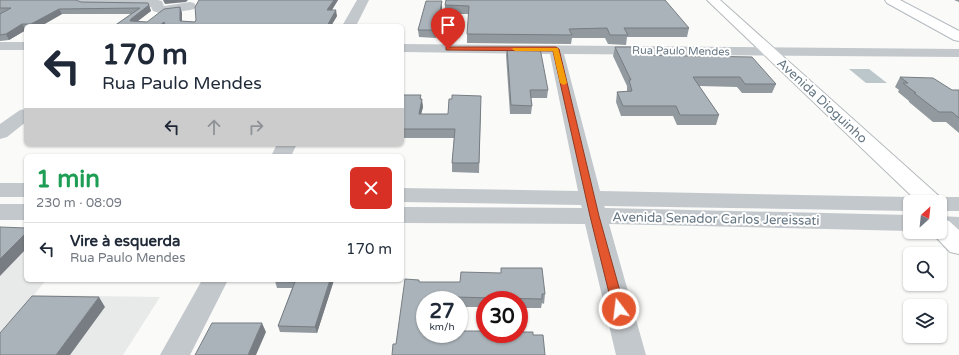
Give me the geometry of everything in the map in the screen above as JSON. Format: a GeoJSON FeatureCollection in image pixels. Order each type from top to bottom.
{"type":"FeatureCollection","features":[{"type":"Feature","properties":{"kind":"main road","name":"Avenida Dioguinho"},"geometry":{"type":"LineString","coordinates":[[702,0],[924,195]]}},
{"type":"Feature","properties":{"kind":"main road","name":"Avenida Dioguinho"},"geometry":{"type":"LineString","coordinates":[[713,0],[765,54],[908,195]]}},
{"type":"Feature","properties":{"kind":"main road"},"geometry":{"type":"LineString","coordinates":[[891,0],[959,37]]}},
{"type":"Feature","properties":{"kind":"main road"},"geometry":{"type":"LineString","coordinates":[[902,0],[959,30]]}},
{"type":"Feature","properties":{"kind":"street"},"geometry":{"type":"LineString","coordinates":[[350,24],[363,0]]}},
{"type":"Feature","properties":{"kind":"street"},"geometry":{"type":"LineString","coordinates":[[84,2],[156,3],[158,4],[157,8],[162,10]]}},
{"type":"Feature","properties":{"kind":"street"},"geometry":{"type":"LineString","coordinates":[[151,18],[162,10],[191,7]]}},
{"type":"Feature","properties":{"kind":"street"},"geometry":{"type":"LineString","coordinates":[[1,48],[24,46]]}},
{"type":"Feature","properties":{"kind":"street"},"geometry":{"type":"LineString","coordinates":[[1,48],[24,52]]}},
{"type":"Feature","properties":{"kind":"street","name":"Rua Paulo Mendes"},"geometry":{"type":"LineString","coordinates":[[404,48],[557,53],[959,53]]}},
{"type":"Feature","properties":{"kind":"street"},"geometry":{"type":"LineString","coordinates":[[557,53],[592,207],[631,355]]}},
{"type":"Feature","properties":{"kind":"street","name":"Rua Paulo Mendes"},"geometry":{"type":"LineString","coordinates":[[404,56],[557,53]]}},
{"type":"Feature","properties":{"kind":"street","name":"Rua Paulo Mendes"},"geometry":{"type":"LineString","coordinates":[[765,54],[959,60]]}},
{"type":"Feature","properties":{"kind":"street"},"geometry":{"type":"LineString","coordinates":[[0,134],[24,116]]}},
{"type":"Feature","properties":{"kind":"street"},"geometry":{"type":"LineString","coordinates":[[0,190],[24,190]]}},
{"type":"Feature","properties":{"kind":"street","name":"Avenida Senador Carlos Jereissati"},"geometry":{"type":"LineString","coordinates":[[404,195],[592,207],[903,223]]}},
{"type":"Feature","properties":{"kind":"street","name":"Avenida Senador Carlos Jereissati"},"geometry":{"type":"LineString","coordinates":[[404,215],[592,207],[903,204]]}},
{"type":"Feature","properties":{"kind":"street"},"geometry":{"type":"LineString","coordinates":[[0,212],[24,212]]}},
{"type":"Feature","properties":{"kind":"street"},"geometry":{"type":"LineString","coordinates":[[175,355],[214,282]]}},
{"type":"Feature","properties":{"kind":"shaded area"},"geometry":{"type":"Polygon","coordinates":[[[849,69],[869,69],[887,83],[866,83],[849,69]]]}},
{"type":"Feature","properties":{"kind":"shaded area"},"geometry":{"type":"Polygon","coordinates":[[[0,229],[24,230],[24,282],[44,282],[34,295],[160,297],[123,355],[0,355],[0,229]]]}},
{"type":"Feature","properties":{"kind":"building"},"geometry":{"type":"Polygon","coordinates":[[[0,0],[76,0],[81,2],[148,3],[149,5],[130,21],[147,22],[164,9],[180,7],[180,21],[195,22],[195,7],[199,0],[334,0],[327,10],[336,10],[328,24],[165,24],[164,22],[162,24],[117,24],[140,8],[59,9],[31,24],[22,24],[6,34],[0,35],[0,14],[11,8],[0,8],[0,0]]]}},
{"type":"Feature","properties":{"kind":"building"},"geometry":{"type":"Polygon","coordinates":[[[446,0],[665,0],[689,28],[624,28],[628,35],[610,35],[607,28],[569,29],[572,35],[467,34],[469,6],[445,5],[446,0]]]}},
{"type":"Feature","properties":{"kind":"building"},"geometry":{"type":"Polygon","coordinates":[[[426,1],[442,1],[436,30],[418,30],[426,1]]]}},
{"type":"Feature","properties":{"kind":"building"},"geometry":{"type":"Polygon","coordinates":[[[615,47],[633,47],[638,55],[752,57],[776,84],[745,84],[740,77],[693,77],[719,115],[680,115],[676,106],[623,106],[617,92],[632,91],[629,80],[631,80],[615,47]]]}},
{"type":"Feature","properties":{"kind":"building"},"geometry":{"type":"Polygon","coordinates":[[[507,48],[540,48],[548,90],[530,90],[532,106],[511,105],[507,48]]]}},
{"type":"Feature","properties":{"kind":"building"},"geometry":{"type":"Polygon","coordinates":[[[900,77],[933,78],[952,90],[959,90],[959,118],[952,112],[939,112],[914,93],[916,93],[903,83],[908,83],[900,77]]]}},
{"type":"Feature","properties":{"kind":"building"},"geometry":{"type":"Polygon","coordinates":[[[404,95],[421,95],[420,99],[422,99],[419,114],[448,114],[449,99],[452,99],[452,95],[481,96],[479,163],[452,163],[455,129],[404,129],[404,95]]]}},
{"type":"Feature","properties":{"kind":"building"},"geometry":{"type":"Polygon","coordinates":[[[0,227],[24,228],[24,235],[0,259],[0,227]]]}},
{"type":"Feature","properties":{"kind":"building"},"geometry":{"type":"Polygon","coordinates":[[[501,268],[542,268],[545,294],[542,294],[542,299],[528,299],[528,291],[476,291],[476,298],[468,297],[468,291],[416,291],[416,343],[468,343],[468,331],[476,331],[476,343],[528,343],[528,332],[533,332],[533,335],[543,335],[545,355],[392,355],[393,344],[396,344],[405,279],[419,280],[419,282],[460,282],[461,272],[501,273],[501,268]]]}},
{"type":"Feature","properties":{"kind":"building"},"geometry":{"type":"Polygon","coordinates":[[[295,282],[329,282],[315,327],[278,326],[295,282]]]}},
{"type":"Feature","properties":{"kind":"building"},"geometry":{"type":"Polygon","coordinates":[[[32,296],[99,297],[56,355],[0,355],[0,333],[32,296]]]}},
{"type":"Feature","properties":{"kind":"building"},"geometry":{"type":"Polygon","coordinates":[[[212,323],[262,323],[248,355],[195,355],[212,323]]]}},
{"type":"Feature","properties":{"kind":"slow traffic"},"geometry":{"type":"LineString","coordinates":[[515,49],[556,49],[564,83]]}},
{"type":"Feature","properties":{"kind":"route"},"geometry":{"type":"LineString","coordinates":[[448,49],[556,49],[594,216],[619,309]]}}]}
